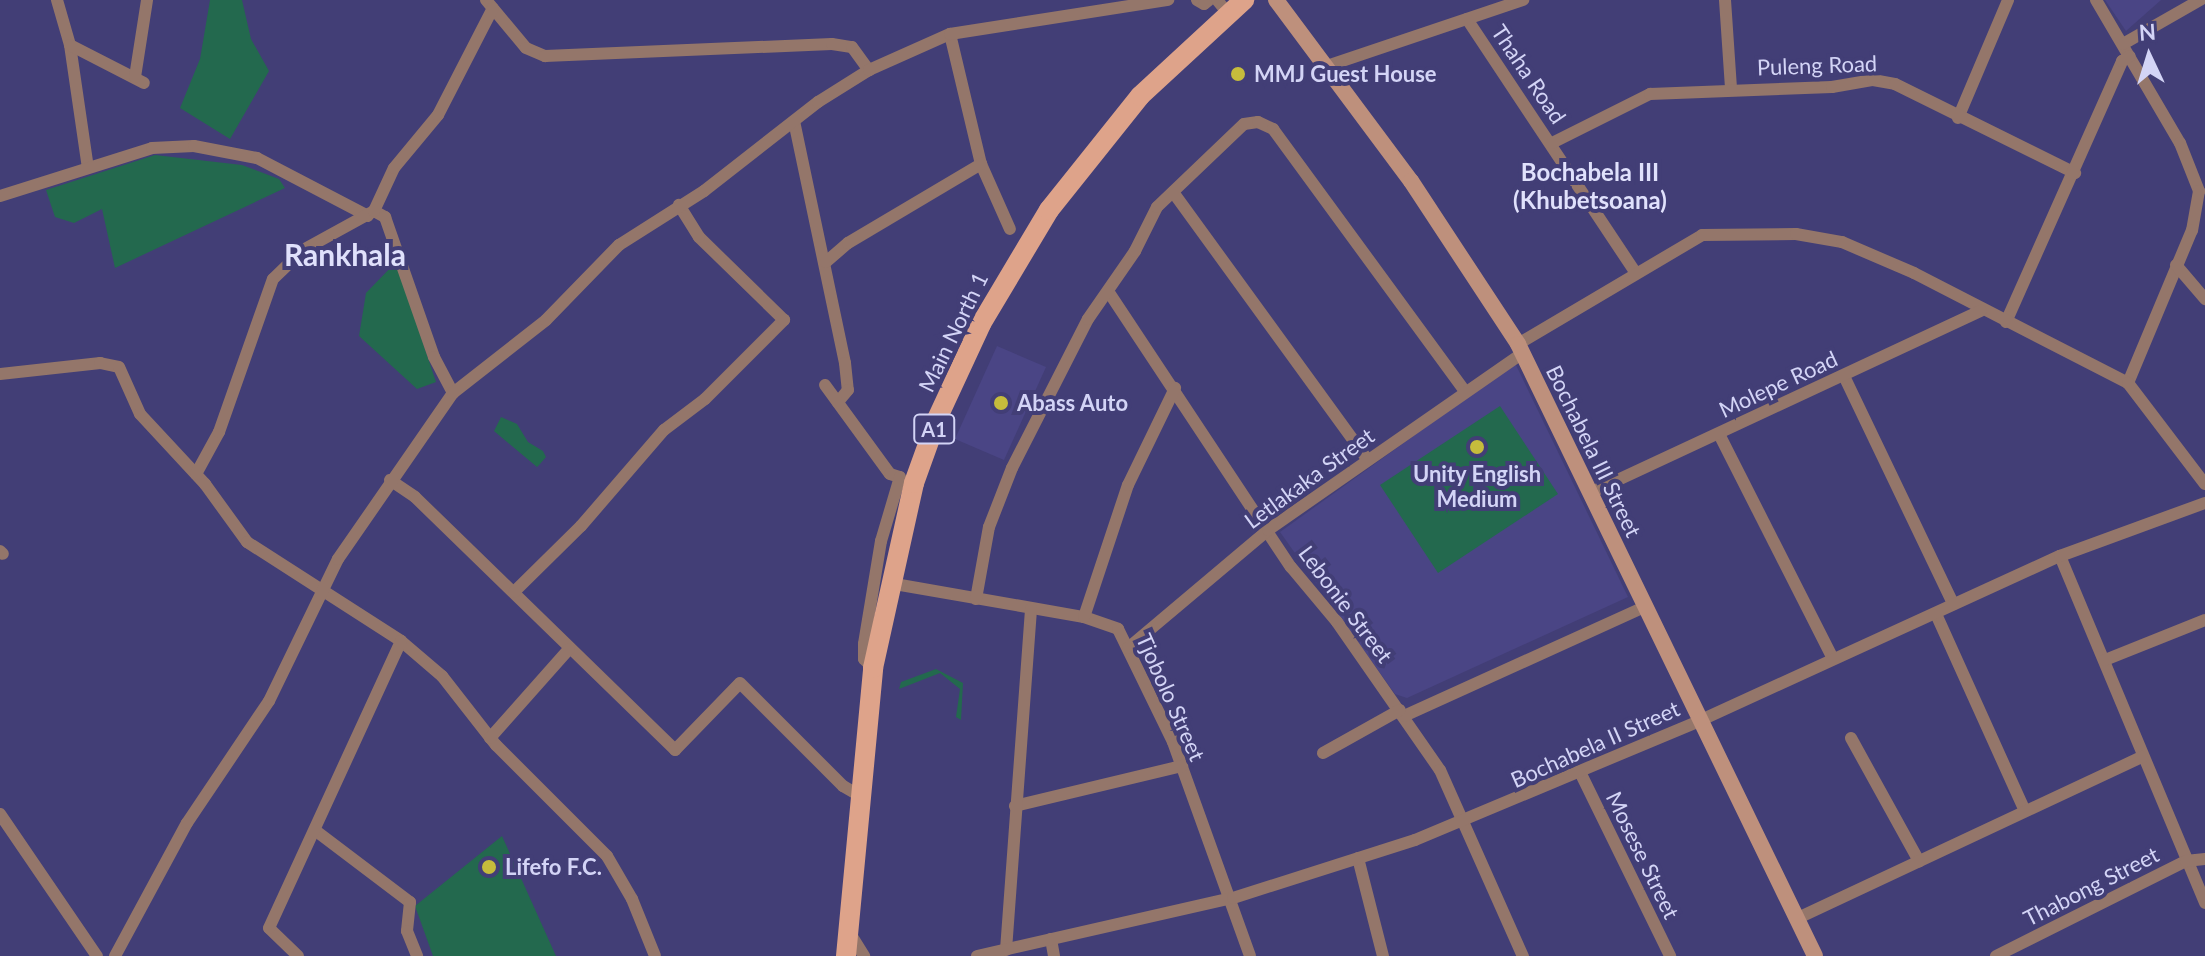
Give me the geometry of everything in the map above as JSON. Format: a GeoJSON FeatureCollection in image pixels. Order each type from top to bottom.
{"type":"FeatureCollection","features":[{"type":"Feature","properties":{"kind":"main road","name":"Main North 1"},"geometry":{"type":"LineString","coordinates":[[846,956],[873,668],[889,583],[914,483],[937,419],[1003,283],[1049,210],[1120,118],[1230,4]]}},
{"type":"Feature","properties":{"kind":"street"},"geometry":{"type":"LineString","coordinates":[[57,0],[70,45],[88,168]]}},
{"type":"Feature","properties":{"kind":"street"},"geometry":{"type":"LineString","coordinates":[[70,45],[140,80],[147,0]]}},
{"type":"Feature","properties":{"kind":"street"},"geometry":{"type":"LineString","coordinates":[[115,956],[187,823],[269,701],[321,593],[390,480],[453,393],[546,320],[619,245],[869,70],[950,34],[1168,0]]}},
{"type":"Feature","properties":{"kind":"street"},"geometry":{"type":"LineString","coordinates":[[1197,0],[1204,4],[1209,0]]}},
{"type":"Feature","properties":{"kind":"street","name":"Bochabela III Street"},"geometry":{"type":"LineString","coordinates":[[1276,0],[1330,65],[1520,348],[1815,956]]}},
{"type":"Feature","properties":{"kind":"street"},"geometry":{"type":"LineString","coordinates":[[1330,65],[1523,0]]}},
{"type":"Feature","properties":{"kind":"street"},"geometry":{"type":"LineString","coordinates":[[1725,0],[1731,88]]}},
{"type":"Feature","properties":{"kind":"street"},"geometry":{"type":"LineString","coordinates":[[1958,118],[2008,0]]}},
{"type":"Feature","properties":{"kind":"street"},"geometry":{"type":"LineString","coordinates":[[2096,0],[2188,157],[2199,191],[2192,230],[2128,383],[2205,484]]}},
{"type":"Feature","properties":{"kind":"street"},"geometry":{"type":"LineString","coordinates":[[2123,44],[2200,0]]}},
{"type":"Feature","properties":{"kind":"street"},"geometry":{"type":"LineString","coordinates":[[196,474],[219,432],[273,279],[303,250],[371,213],[379,191],[438,115],[490,4],[526,48],[545,56],[832,44],[852,47],[869,70]]}},
{"type":"Feature","properties":{"kind":"street","name":"Thaha Road"},"geometry":{"type":"LineString","coordinates":[[1467,19],[1636,273]]}},
{"type":"Feature","properties":{"kind":"street"},"geometry":{"type":"LineString","coordinates":[[950,34],[981,164],[1010,229]]}},
{"type":"Feature","properties":{"kind":"street"},"geometry":{"type":"LineString","coordinates":[[2006,322],[2075,173],[2122,61],[2130,56]]}},
{"type":"Feature","properties":{"kind":"street","name":"Puleng Road"},"geometry":{"type":"LineString","coordinates":[[1552,143],[1650,94],[1731,88],[1832,87],[1873,80],[1895,84],[1958,118],[2075,173]]}},
{"type":"Feature","properties":{"kind":"street"},"geometry":{"type":"LineString","coordinates":[[794,121],[803,180],[826,262],[848,390],[838,402]]}},
{"type":"Feature","properties":{"kind":"street"},"geometry":{"type":"LineString","coordinates":[[976,599],[989,527],[1012,468],[1088,319],[1157,207],[1244,124],[1258,122],[1273,129],[1465,391]]}},
{"type":"Feature","properties":{"kind":"street"},"geometry":{"type":"LineString","coordinates":[[0,196],[169,146],[223,150],[257,158],[385,217],[434,357],[453,393]]}},
{"type":"Feature","properties":{"kind":"street"},"geometry":{"type":"LineString","coordinates":[[826,262],[848,243],[981,164]]}},
{"type":"Feature","properties":{"kind":"street"},"geometry":{"type":"LineString","coordinates":[[1173,192],[1368,460]]}},
{"type":"Feature","properties":{"kind":"street"},"geometry":{"type":"LineString","coordinates":[[514,592],[581,526],[664,430],[705,399],[784,320],[699,237],[679,205]]}},
{"type":"Feature","properties":{"kind":"street","name":"Letlakaka Street"},"geometry":{"type":"LineString","coordinates":[[1128,648],[1268,530],[1465,391],[1520,348],[1636,273],[1702,235],[1796,234],[1842,242],[1914,273],[1981,311],[2128,383]]}},
{"type":"Feature","properties":{"kind":"street"},"geometry":{"type":"LineString","coordinates":[[2176,265],[2205,299]]}},
{"type":"Feature","properties":{"kind":"street","name":"Lebonie Street"},"geometry":{"type":"LineString","coordinates":[[1108,291],[1268,530],[1402,713],[1456,796],[1523,956]]}},
{"type":"Feature","properties":{"kind":"street","name":"Molepe Road"},"geometry":{"type":"LineString","coordinates":[[1592,492],[1981,311]]}},
{"type":"Feature","properties":{"kind":"street"},"geometry":{"type":"LineString","coordinates":[[0,374],[100,363],[119,367],[140,414],[196,474],[247,542],[321,593],[401,641],[455,689],[490,738],[607,856],[632,899],[655,956]]}},
{"type":"Feature","properties":{"kind":"street"},"geometry":{"type":"LineString","coordinates":[[1844,376],[1953,604]]}},
{"type":"Feature","properties":{"kind":"street"},"geometry":{"type":"LineString","coordinates":[[825,385],[890,474],[900,477],[881,541],[864,644],[864,659],[873,668]]}},
{"type":"Feature","properties":{"kind":"street"},"geometry":{"type":"LineString","coordinates":[[1084,617],[1128,485],[1175,388]]}},
{"type":"Feature","properties":{"kind":"street"},"geometry":{"type":"LineString","coordinates":[[1719,434],[1833,659]]}},
{"type":"Feature","properties":{"kind":"street"},"geometry":{"type":"LineString","coordinates":[[390,480],[415,497],[675,750],[740,683],[843,786],[860,796]]}},
{"type":"Feature","properties":{"kind":"street","name":"Bochabela II Street"},"geometry":{"type":"LineString","coordinates":[[977,956],[1233,898],[1465,821],[1699,721],[2060,556],[2205,503]]}},
{"type":"Feature","properties":{"kind":"street"},"geometry":{"type":"LineString","coordinates":[[2060,556],[2205,903]]}},
{"type":"Feature","properties":{"kind":"street","name":"Tjobolo Street"},"geometry":{"type":"LineString","coordinates":[[889,583],[1084,617],[1118,629],[1182,766],[1233,898],[1250,956]]}},
{"type":"Feature","properties":{"kind":"street"},"geometry":{"type":"LineString","coordinates":[[1323,753],[1402,713],[1646,606]]}},
{"type":"Feature","properties":{"kind":"street"},"geometry":{"type":"LineString","coordinates":[[1006,950],[1031,609]]}},
{"type":"Feature","properties":{"kind":"street"},"geometry":{"type":"LineString","coordinates":[[1936,614],[2024,809]]}},
{"type":"Feature","properties":{"kind":"street"},"geometry":{"type":"LineString","coordinates":[[2105,660],[2205,620]]}},
{"type":"Feature","properties":{"kind":"street"},"geometry":{"type":"LineString","coordinates":[[298,956],[269,928],[401,641]]}},
{"type":"Feature","properties":{"kind":"street"},"geometry":{"type":"LineString","coordinates":[[490,738],[569,649]]}},
{"type":"Feature","properties":{"kind":"street"},"geometry":{"type":"LineString","coordinates":[[1851,738],[1919,861]]}},
{"type":"Feature","properties":{"kind":"street"},"geometry":{"type":"LineString","coordinates":[[1798,918],[2024,809],[2142,757]]}},
{"type":"Feature","properties":{"kind":"street"},"geometry":{"type":"LineString","coordinates":[[1015,806],[1182,766]]}},
{"type":"Feature","properties":{"kind":"street","name":"Mosese Street"},"geometry":{"type":"LineString","coordinates":[[1580,772],[1670,956]]}},
{"type":"Feature","properties":{"kind":"street"},"geometry":{"type":"LineString","coordinates":[[0,814],[97,956]]}},
{"type":"Feature","properties":{"kind":"street"},"geometry":{"type":"LineString","coordinates":[[316,831],[410,902],[407,931],[417,956]]}},
{"type":"Feature","properties":{"kind":"street"},"geometry":{"type":"LineString","coordinates":[[1358,858],[1383,956]]}},
{"type":"Feature","properties":{"kind":"street","name":"Thabong Street"},"geometry":{"type":"LineString","coordinates":[[1996,956],[2186,861],[2205,859]]}},
{"type":"Feature","properties":{"kind":"street"},"geometry":{"type":"LineString","coordinates":[[848,928],[864,956]]}},
{"type":"Feature","properties":{"kind":"street"},"geometry":{"type":"LineString","coordinates":[[1051,939],[1054,956]]}},
{"type":"Feature","properties":{"kind":"shaded area"},"geometry":{"type":"Polygon","coordinates":[[[2105,0],[2161,0],[2126,31],[2105,0]]]}},
{"type":"Feature","properties":{"kind":"shaded area","name":"Abass Auto"},"geometry":{"type":"Polygon","coordinates":[[[997,346],[1046,367],[1004,460],[955,439],[997,346]]]}},
{"type":"Feature","properties":{"kind":"shaded area","name":"Unity English Medium"},"geometry":{"type":"Polygon","coordinates":[[[1515,363],[1628,597],[1407,698],[1395,694],[1280,532],[1515,363]]]}},
{"type":"Feature","properties":{"kind":"green space"},"geometry":{"type":"Polygon","coordinates":[[[210,0],[242,0],[251,39],[269,71],[230,139],[180,108],[200,59],[210,0]]]}},
{"type":"Feature","properties":{"kind":"green space"},"geometry":{"type":"Polygon","coordinates":[[[155,155],[242,165],[279,179],[285,188],[115,268],[102,209],[74,223],[55,217],[46,190],[155,155]]]}},
{"type":"Feature","properties":{"kind":"green space"},"geometry":{"type":"Polygon","coordinates":[[[396,262],[436,382],[417,389],[359,336],[366,293],[396,262]]]}},
{"type":"Feature","properties":{"kind":"green space"},"geometry":{"type":"Polygon","coordinates":[[[1500,406],[1558,494],[1438,573],[1380,485],[1500,406]]]}},
{"type":"Feature","properties":{"kind":"green space"},"geometry":{"type":"Polygon","coordinates":[[[501,417],[517,424],[528,442],[543,451],[546,457],[537,467],[494,431],[501,417]]]}},
{"type":"Feature","properties":{"kind":"green space"},"geometry":{"type":"Polygon","coordinates":[[[936,669],[963,683],[961,720],[956,717],[960,689],[940,673],[899,689],[901,682],[936,669]]]}},
{"type":"Feature","properties":{"kind":"green space","name":"Lifefo F.C."},"geometry":{"type":"Polygon","coordinates":[[[502,836],[556,956],[433,956],[415,906],[502,836]]]}},
{"type":"Feature","properties":{"kind":"place","name":"MMJ Guest House"},"geometry":{"type":"Point","coordinates":[1238,74]}},
{"type":"Feature","properties":{"kind":"place","name":"Abass Auto"},"geometry":{"type":"Point","coordinates":[1001,403]}},
{"type":"Feature","properties":{"kind":"place","name":"Unity English Medium"},"geometry":{"type":"Point","coordinates":[1477,447]}},
{"type":"Feature","properties":{"kind":"place","name":"Lifefo F.C."},"geometry":{"type":"Point","coordinates":[489,867]}},
{"type":"Feature","properties":{"kind":"district","name":"Bochabela III (Khubetsoana)"},"geometry":{"type":"Point","coordinates":[1590,186]}},
{"type":"Feature","properties":{"kind":"district","name":"Rankhala"},"geometry":{"type":"Point","coordinates":[345,254]}}]}
